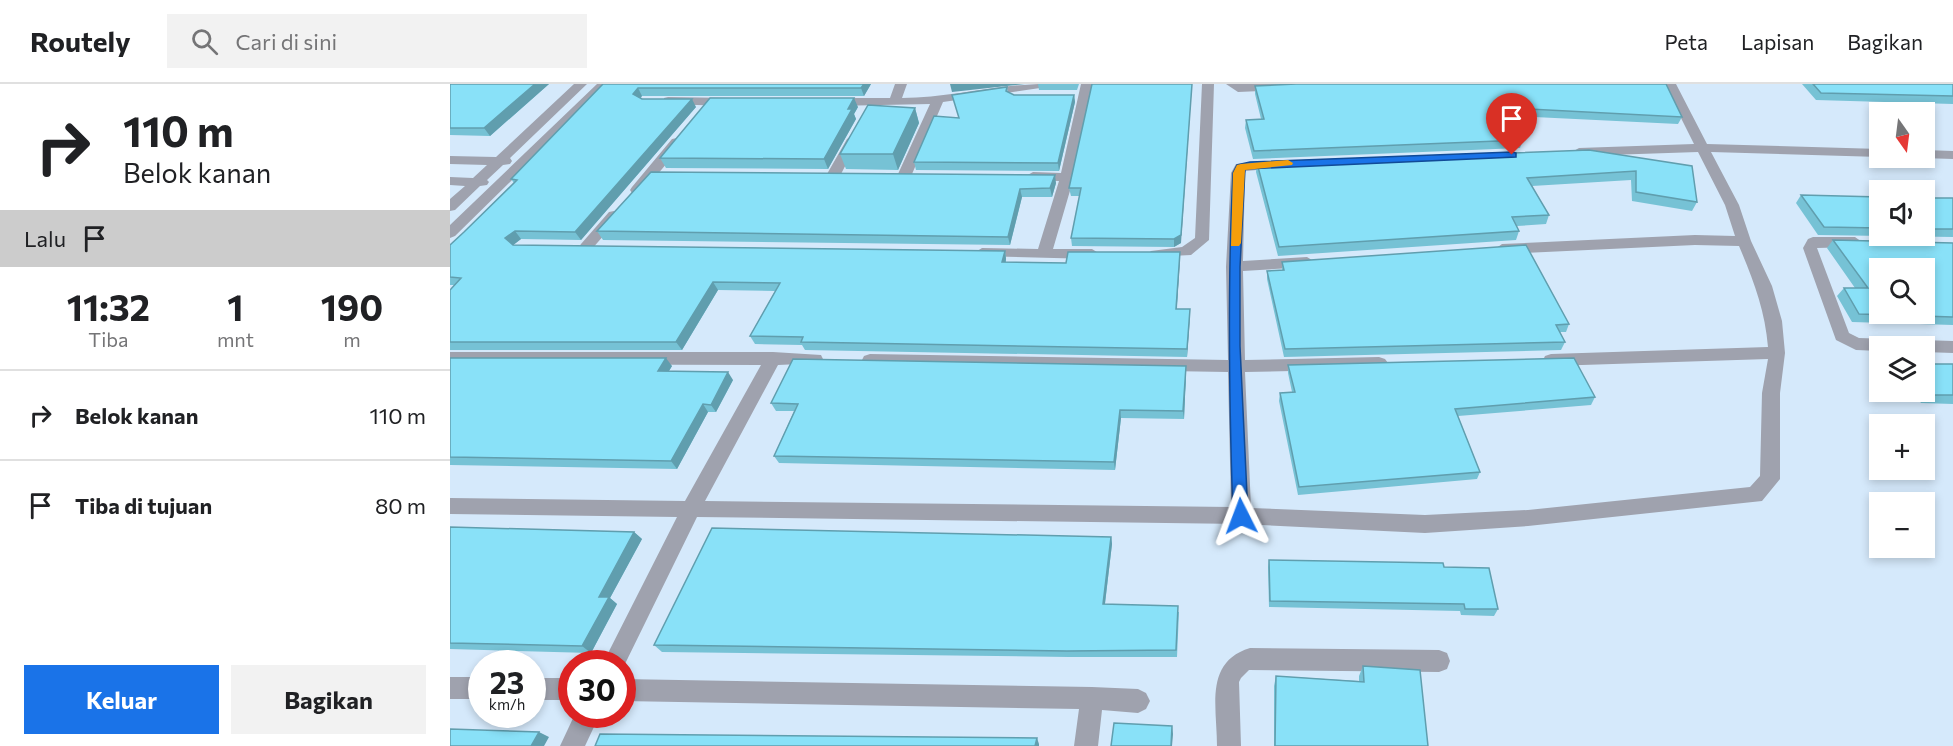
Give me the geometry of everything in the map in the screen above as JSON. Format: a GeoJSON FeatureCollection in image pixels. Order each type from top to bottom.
{"type":"FeatureCollection","features":[{"type":"Feature","properties":{"kind":"street"},"geometry":{"type":"LineString","coordinates":[[450,207],[582,84]]}},
{"type":"Feature","properties":{"kind":"street"},"geometry":{"type":"LineString","coordinates":[[450,232],[604,84]]}},
{"type":"Feature","properties":{"kind":"street"},"geometry":{"type":"LineString","coordinates":[[894,103],[901,84]]}},
{"type":"Feature","properties":{"kind":"street"},"geometry":{"type":"LineString","coordinates":[[922,102],[928,84]]}},
{"type":"Feature","properties":{"kind":"street"},"geometry":{"type":"LineString","coordinates":[[815,102],[867,113],[894,103],[938,100],[1040,84]]}},
{"type":"Feature","properties":{"kind":"street"},"geometry":{"type":"LineString","coordinates":[[1136,254],[1177,254],[1194,247],[1202,240],[1208,84]]}},
{"type":"Feature","properties":{"kind":"street"},"geometry":{"type":"LineString","coordinates":[[1232,84],[1238,88],[1328,84]]}},
{"type":"Feature","properties":{"kind":"street"},"geometry":{"type":"LineString","coordinates":[[450,506],[1241,516],[1425,524],[1528,518],[1755,495],[1770,479],[1771,393],[1777,353],[1774,321],[1764,286],[1744,241],[1712,148],[1670,84]]}},
{"type":"Feature","properties":{"kind":"street"},"geometry":{"type":"LineString","coordinates":[[983,92],[1005,97],[1037,97]]}},
{"type":"Feature","properties":{"kind":"street"},"geometry":{"type":"LineString","coordinates":[[1044,254],[1067,177],[1082,92]]}},
{"type":"Feature","properties":{"kind":"street"},"geometry":{"type":"LineString","coordinates":[[904,174],[938,100]]}},
{"type":"Feature","properties":{"kind":"street"},"geometry":{"type":"LineString","coordinates":[[657,101],[745,102]]}},
{"type":"Feature","properties":{"kind":"street"},"geometry":{"type":"LineString","coordinates":[[609,248],[580,247],[626,202],[711,101]]}},
{"type":"Feature","properties":{"kind":"street"},"geometry":{"type":"LineString","coordinates":[[834,174],[867,113]]}},
{"type":"Feature","properties":{"kind":"street"},"geometry":{"type":"LineString","coordinates":[[1560,153],[1712,148],[1869,153]]}},
{"type":"Feature","properties":{"kind":"street"},"geometry":{"type":"LineString","coordinates":[[1935,154],[1953,155]]}},
{"type":"Feature","properties":{"kind":"street"},"geometry":{"type":"LineString","coordinates":[[450,160],[525,162]]}},
{"type":"Feature","properties":{"kind":"street"},"geometry":{"type":"LineString","coordinates":[[1241,516],[1234,366],[1234,267],[1238,173],[1241,167],[1298,163]]}},
{"type":"Feature","properties":{"kind":"street"},"geometry":{"type":"LineString","coordinates":[[651,174],[674,174]]}},
{"type":"Feature","properties":{"kind":"street"},"geometry":{"type":"LineString","coordinates":[[1020,176],[1067,177]]}},
{"type":"Feature","properties":{"kind":"street"},"geometry":{"type":"LineString","coordinates":[[450,181],[504,182]]}},
{"type":"Feature","properties":{"kind":"street"},"geometry":{"type":"LineString","coordinates":[[1492,249],[1695,240],[1744,241]]}},
{"type":"Feature","properties":{"kind":"street"},"geometry":{"type":"LineString","coordinates":[[1869,242],[1814,242],[1810,248],[1842,336],[1856,344],[1953,347]]}},
{"type":"Feature","properties":{"kind":"street"},"geometry":{"type":"LineString","coordinates":[[962,253],[1113,254]]}},
{"type":"Feature","properties":{"kind":"street"},"geometry":{"type":"LineString","coordinates":[[1234,267],[1328,261]]}},
{"type":"Feature","properties":{"kind":"street"},"geometry":{"type":"LineString","coordinates":[[1536,360],[1777,353]]}},
{"type":"Feature","properties":{"kind":"street"},"geometry":{"type":"LineString","coordinates":[[450,358],[832,359]]}},
{"type":"Feature","properties":{"kind":"street"},"geometry":{"type":"LineString","coordinates":[[620,650],[691,509],[772,358]]}},
{"type":"Feature","properties":{"kind":"street"},"geometry":{"type":"LineString","coordinates":[[855,360],[1234,366],[1397,363]]}},
{"type":"Feature","properties":{"kind":"street"},"geometry":{"type":"LineString","coordinates":[[1229,746],[1228,682],[1230,673],[1241,661],[1250,658],[1439,661]]}},
{"type":"Feature","properties":{"kind":"street"},"geometry":{"type":"LineString","coordinates":[[450,688],[468,688]]}},
{"type":"Feature","properties":{"kind":"street"},"geometry":{"type":"LineString","coordinates":[[636,690],[1092,698],[1138,701]]}},
{"type":"Feature","properties":{"kind":"street"},"geometry":{"type":"LineString","coordinates":[[1086,746],[1092,698]]}},
{"type":"Feature","properties":{"kind":"street"},"geometry":{"type":"LineString","coordinates":[[572,746],[581,728]]}},
{"type":"Feature","properties":{"kind":"building"},"geometry":{"type":"Polygon","coordinates":[[[450,84],[535,84],[484,128],[450,128],[450,84]]]}},
{"type":"Feature","properties":{"kind":"building"},"geometry":{"type":"Polygon","coordinates":[[[603,84],[864,84],[861,88],[638,88],[633,94],[642,99],[692,99],[575,232],[515,231],[505,238],[513,245],[1005,251],[1002,262],[1066,263],[1068,252],[1180,252],[1176,309],[1190,309],[1187,349],[801,342],[803,337],[750,336],[780,283],[713,282],[676,342],[450,342],[450,290],[461,278],[450,277],[450,245],[517,180],[511,179],[603,84]]]}},
{"type":"Feature","properties":{"kind":"building"},"geometry":{"type":"Polygon","coordinates":[[[1092,84],[1192,84],[1181,235],[1174,239],[1071,238],[1081,188],[1069,188],[1092,84]]]}},
{"type":"Feature","properties":{"kind":"building"},"geometry":{"type":"Polygon","coordinates":[[[1296,84],[1666,84],[1682,117],[1512,108],[1509,138],[1523,140],[1254,151],[1246,120],[1264,119],[1255,86],[1296,84]]]}},
{"type":"Feature","properties":{"kind":"building"},"geometry":{"type":"Polygon","coordinates":[[[1813,84],[1953,84],[1953,96],[1821,93],[1813,84]]]}},
{"type":"Feature","properties":{"kind":"building"},"geometry":{"type":"Polygon","coordinates":[[[1007,87],[1006,91],[1014,95],[1074,95],[1058,163],[914,162],[934,116],[959,118],[952,95],[1007,87]]]}},
{"type":"Feature","properties":{"kind":"building"},"geometry":{"type":"Polygon","coordinates":[[[710,98],[854,98],[848,109],[852,109],[824,159],[660,158],[710,98]]]}},
{"type":"Feature","properties":{"kind":"building"},"geometry":{"type":"Polygon","coordinates":[[[868,105],[915,108],[893,154],[840,154],[868,105]]]}},
{"type":"Feature","properties":{"kind":"building"},"geometry":{"type":"Polygon","coordinates":[[[1589,150],[1692,166],[1697,202],[1636,192],[1636,171],[1527,178],[1549,215],[1512,217],[1519,231],[1279,247],[1257,163],[1589,150]]]}},
{"type":"Feature","properties":{"kind":"building"},"geometry":{"type":"Polygon","coordinates":[[[651,172],[1055,175],[1050,188],[1020,189],[1008,237],[597,231],[651,172]]]}},
{"type":"Feature","properties":{"kind":"building"},"geometry":{"type":"Polygon","coordinates":[[[1801,195],[1869,197],[1869,228],[1824,227],[1801,195]]]}},
{"type":"Feature","properties":{"kind":"building"},"geometry":{"type":"Polygon","coordinates":[[[1935,198],[1953,198],[1953,229],[1935,229],[1935,198]]]}},
{"type":"Feature","properties":{"kind":"building"},"geometry":{"type":"Polygon","coordinates":[[[1833,240],[1869,241],[1869,246],[1935,246],[1935,243],[1953,243],[1953,317],[1935,316],[1935,258],[1869,258],[1869,314],[1859,314],[1844,288],[1868,288],[1833,240]]]}},
{"type":"Feature","properties":{"kind":"building"},"geometry":{"type":"Polygon","coordinates":[[[1526,245],[1569,324],[1556,325],[1565,342],[1285,349],[1267,271],[1284,270],[1282,262],[1526,245]]]}},
{"type":"Feature","properties":{"kind":"building"},"geometry":{"type":"Polygon","coordinates":[[[450,358],[666,358],[658,371],[728,372],[711,405],[703,404],[671,461],[450,457],[450,358]]]}},
{"type":"Feature","properties":{"kind":"building"},"geometry":{"type":"Polygon","coordinates":[[[1574,358],[1595,397],[1455,409],[1480,472],[1299,487],[1280,393],[1295,392],[1288,365],[1574,358]]]}},
{"type":"Feature","properties":{"kind":"building"},"geometry":{"type":"Polygon","coordinates":[[[793,359],[1186,366],[1183,411],[1120,410],[1114,462],[774,456],[798,404],[771,403],[793,359]]]}},
{"type":"Feature","properties":{"kind":"building"},"geometry":{"type":"Polygon","coordinates":[[[1935,364],[1953,364],[1953,395],[1935,395],[1935,364]]]}},
{"type":"Feature","properties":{"kind":"building"},"geometry":{"type":"Polygon","coordinates":[[[450,527],[634,532],[599,597],[609,597],[582,646],[450,643],[450,527]]]}},
{"type":"Feature","properties":{"kind":"building"},"geometry":{"type":"Polygon","coordinates":[[[712,528],[1111,537],[1103,604],[1178,606],[1176,650],[1067,651],[654,645],[712,528]]]}},
{"type":"Feature","properties":{"kind":"building"},"geometry":{"type":"Polygon","coordinates":[[[1269,560],[1443,563],[1444,567],[1489,568],[1498,609],[1465,609],[1464,604],[1270,601],[1269,560]]]}},
{"type":"Feature","properties":{"kind":"building"},"geometry":{"type":"Polygon","coordinates":[[[1363,666],[1420,670],[1428,746],[1275,746],[1276,676],[1364,682],[1363,666]]]}},
{"type":"Feature","properties":{"kind":"building"},"geometry":{"type":"Polygon","coordinates":[[[1114,723],[1172,726],[1171,746],[1111,746],[1114,723]]]}},
{"type":"Feature","properties":{"kind":"building"},"geometry":{"type":"Polygon","coordinates":[[[450,729],[539,732],[531,746],[450,746],[450,729]]]}},
{"type":"Feature","properties":{"kind":"building"},"geometry":{"type":"Polygon","coordinates":[[[600,734],[1037,738],[1035,746],[595,746],[600,734]]]}},
{"type":"Feature","properties":{"kind":"slow traffic"},"geometry":{"type":"LineString","coordinates":[[1235,243],[1238,173],[1241,167],[1288,163]]}},
{"type":"Feature","properties":{"kind":"route"},"geometry":{"type":"LineString","coordinates":[[1241,516],[1234,380],[1234,267],[1238,173],[1241,167],[1512,155]]}}]}
